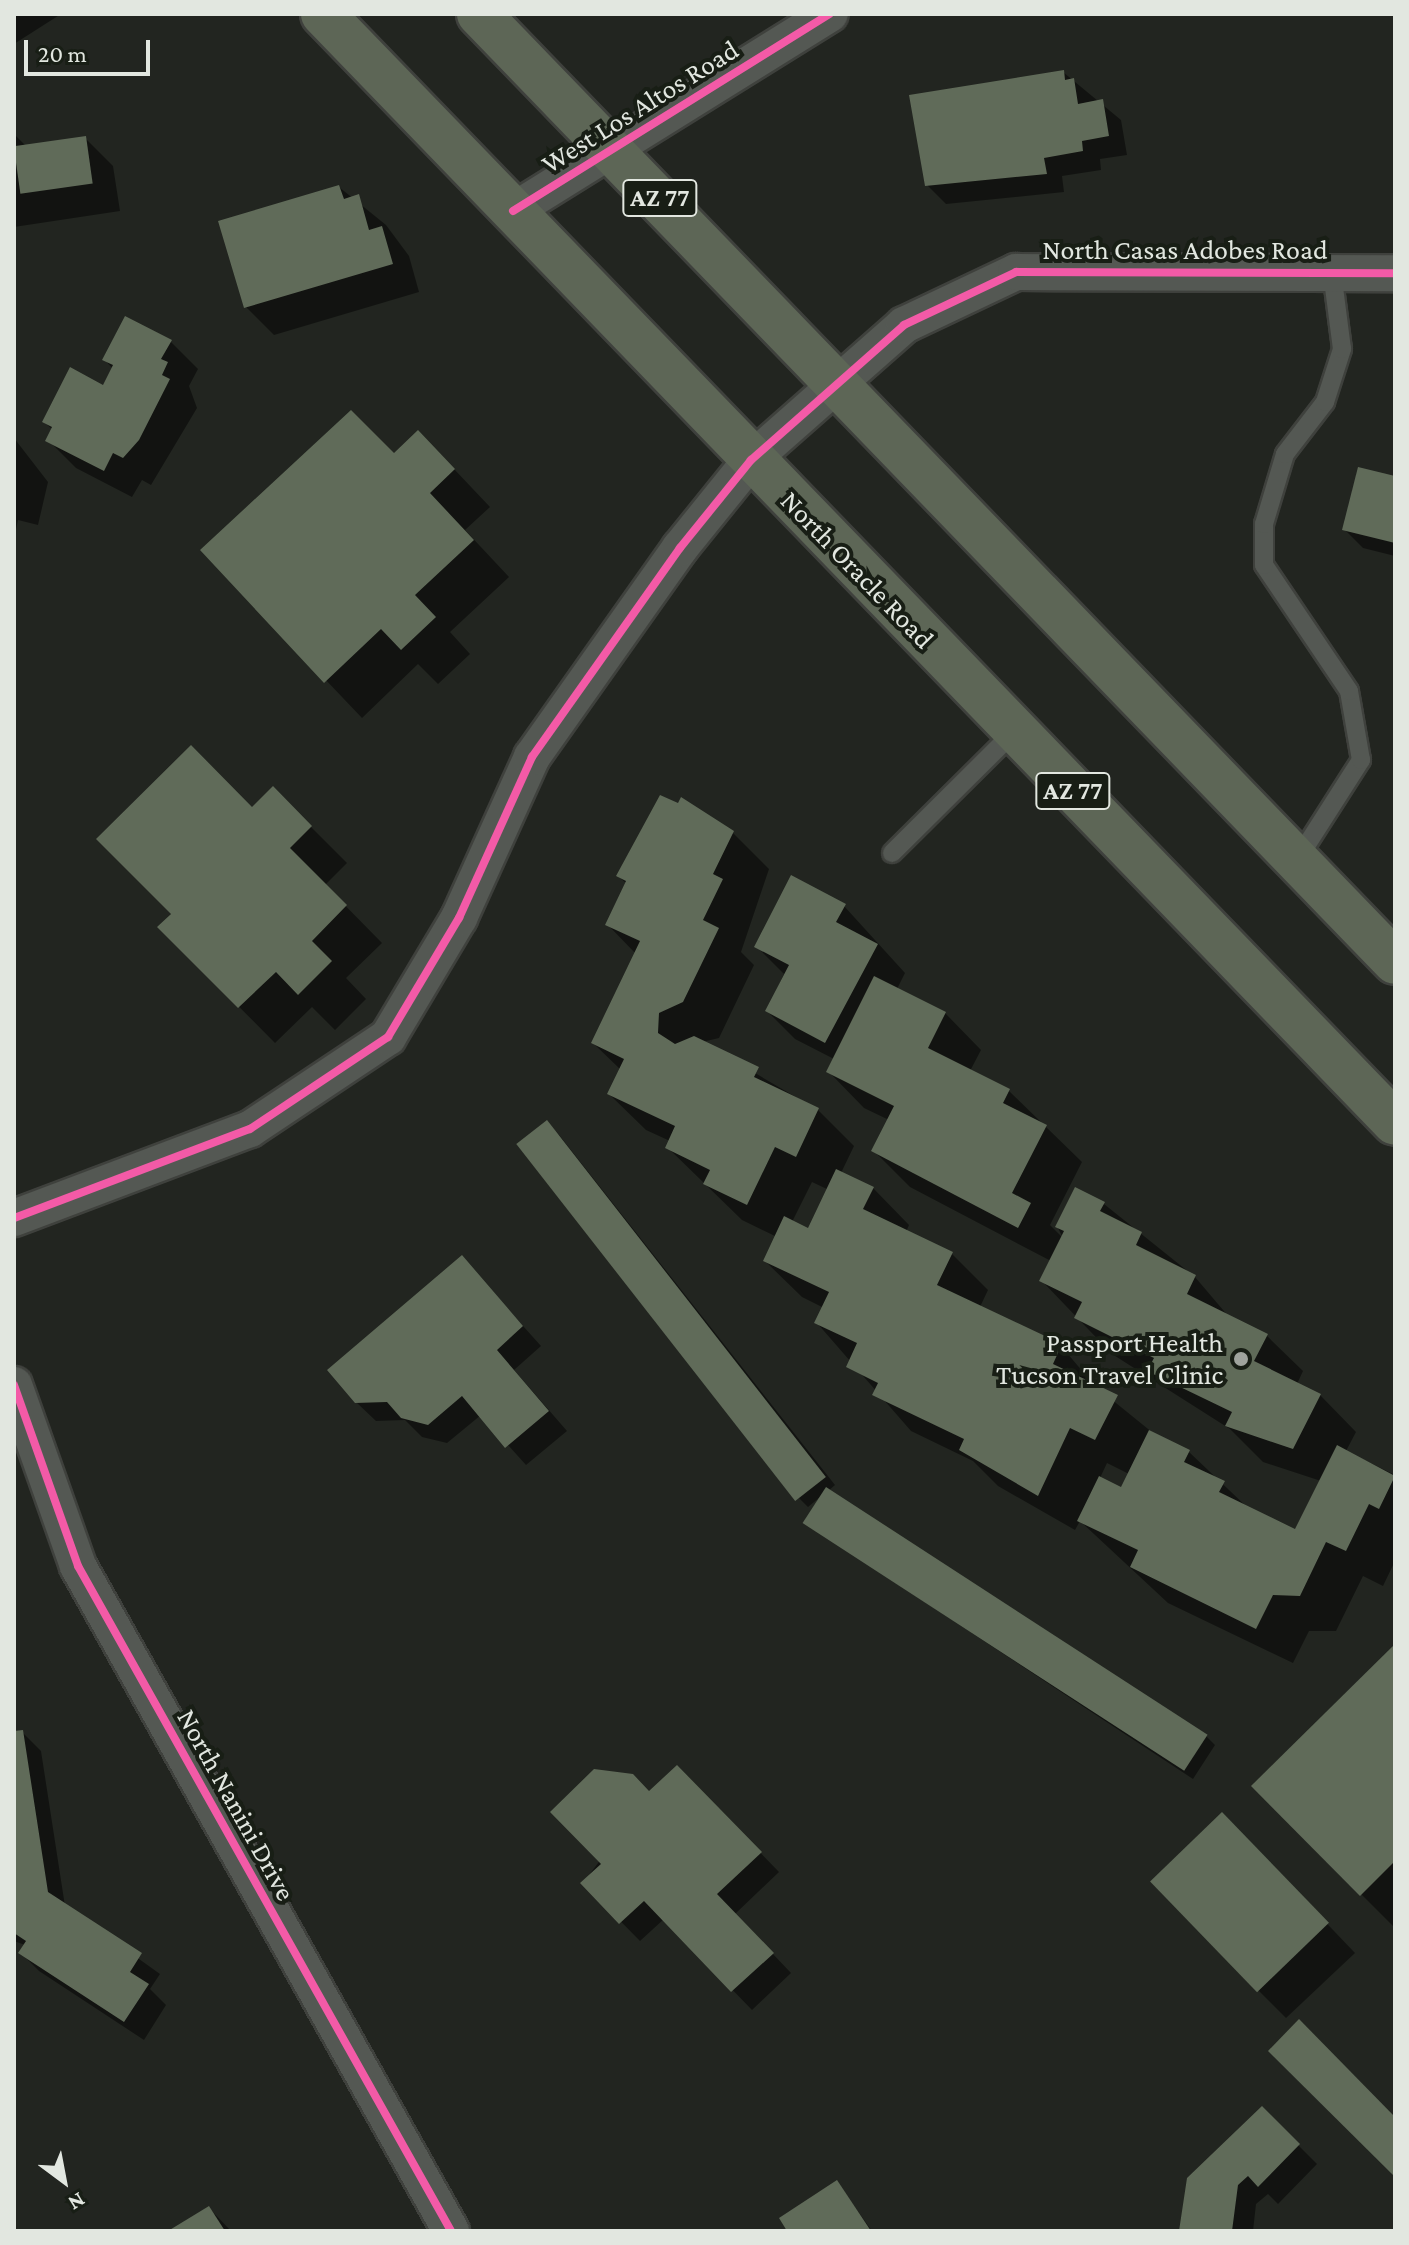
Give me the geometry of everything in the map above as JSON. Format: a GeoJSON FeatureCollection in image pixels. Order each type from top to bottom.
{"type":"FeatureCollection","features":[{"type":"Feature","properties":{"kind":"highway","name":"North Oracle Road"},"geometry":{"type":"LineString","coordinates":[[323,14],[1395,1123]]}},
{"type":"Feature","properties":{"kind":"highway","name":"AZ 77"},"geometry":{"type":"LineString","coordinates":[[479,14],[840,382],[1395,962]]}},
{"type":"Feature","properties":{"kind":"street","name":"West Los Altos Road"},"geometry":{"type":"LineString","coordinates":[[513,211],[830,14]]}},
{"type":"Feature","properties":{"kind":"street","name":"North Casas Adobes Road"},"geometry":{"type":"LineString","coordinates":[[14,1218],[250,1129],[388,1037],[459,918],[532,757],[751,460],[904,325],[1016,272],[1395,273]]}},
{"type":"Feature","properties":{"kind":"street","name":"North Nanini Drive"},"geometry":{"type":"LineString","coordinates":[[14,1385],[78,1566],[451,2231]]}},
{"type":"Feature","properties":{"kind":"lane"},"geometry":{"type":"LineString","coordinates":[[1297,860],[1361,760],[1349,691],[1264,565],[1264,524],[1285,454],[1325,402],[1342,349],[1332,272]]}},
{"type":"Feature","properties":{"kind":"lane"},"geometry":{"type":"LineString","coordinates":[[892,853],[1015,731]]}},
{"type":"Feature","properties":{"kind":"building"},"geometry":{"type":"Polygon","coordinates":[[[1064,70],[1065,80],[1074,78],[1078,104],[1103,99],[1109,136],[1082,141],[1083,151],[1044,158],[1047,174],[925,186],[909,95],[1064,70]]]}},
{"type":"Feature","properties":{"kind":"building"},"geometry":{"type":"Polygon","coordinates":[[[86,136],[93,184],[20,194],[14,146],[86,136]]]}},
{"type":"Feature","properties":{"kind":"building"},"geometry":{"type":"Polygon","coordinates":[[[339,185],[344,199],[359,194],[369,230],[382,226],[393,264],[244,308],[218,221],[339,185]]]}},
{"type":"Feature","properties":{"kind":"building"},"geometry":{"type":"Polygon","coordinates":[[[125,316],[172,340],[161,359],[168,362],[162,375],[170,379],[139,440],[123,458],[113,453],[104,471],[45,441],[52,427],[42,422],[70,367],[103,385],[113,365],[102,360],[125,316]]]}},
{"type":"Feature","properties":{"kind":"building"},"geometry":{"type":"Polygon","coordinates":[[[351,410],[394,453],[418,430],[455,469],[430,493],[474,540],[415,595],[436,617],[401,650],[381,629],[324,683],[200,550],[351,410]]]}},
{"type":"Feature","properties":{"kind":"building"},"geometry":{"type":"Polygon","coordinates":[[[1358,467],[1395,476],[1395,543],[1342,530],[1358,467]]]}},
{"type":"Feature","properties":{"kind":"building"},"geometry":{"type":"Polygon","coordinates":[[[191,745],[252,807],[273,786],[312,826],[290,848],[347,905],[312,941],[332,961],[298,995],[276,972],[238,1008],[157,927],[171,914],[96,839],[191,745]]]}},
{"type":"Feature","properties":{"kind":"building"},"geometry":{"type":"Polygon","coordinates":[[[660,795],[678,803],[681,797],[734,831],[713,874],[723,879],[703,920],[719,928],[683,1002],[659,1013],[658,1033],[675,1044],[694,1036],[759,1067],[754,1077],[819,1108],[796,1157],[775,1147],[747,1205],[703,1184],[710,1170],[665,1148],[675,1126],[607,1094],[624,1059],[591,1043],[640,941],[605,925],[626,881],[616,876],[660,795]]]}},
{"type":"Feature","properties":{"kind":"building"},"geometry":{"type":"Polygon","coordinates":[[[791,875],[846,904],[836,922],[878,944],[825,1043],[765,1011],[789,965],[754,947],[791,875]]]}},
{"type":"Feature","properties":{"kind":"building"},"geometry":{"type":"Polygon","coordinates":[[[874,976],[946,1012],[928,1048],[1010,1089],[1003,1103],[1047,1125],[1012,1193],[1031,1203],[1018,1228],[871,1151],[894,1106],[826,1072],[874,976]]]}},
{"type":"Feature","properties":{"kind":"building"},"geometry":{"type":"Polygon","coordinates":[[[547,1120],[826,1477],[795,1501],[516,1144],[547,1120]]]}},
{"type":"Feature","properties":{"kind":"building"},"geometry":{"type":"Polygon","coordinates":[[[836,1169],[874,1187],[863,1209],[953,1252],[937,1285],[1062,1344],[1053,1364],[1118,1395],[1095,1440],[1070,1428],[1038,1496],[959,1450],[964,1439],[872,1395],[878,1383],[846,1367],[857,1343],[814,1323],[829,1292],[763,1261],[784,1216],[808,1228],[836,1169]]]}},
{"type":"Feature","properties":{"kind":"building"},"geometry":{"type":"Polygon","coordinates":[[[1075,1187],[1105,1202],[1100,1211],[1142,1232],[1136,1245],[1196,1275],[1187,1294],[1268,1334],[1254,1361],[1321,1394],[1293,1449],[1225,1426],[1232,1412],[1147,1371],[1154,1358],[1074,1318],[1082,1302],[1039,1281],[1064,1231],[1055,1227],[1075,1187]]]}},
{"type":"Feature","properties":{"kind":"building"},"geometry":{"type":"Polygon","coordinates":[[[462,1255],[523,1326],[497,1350],[549,1411],[505,1448],[462,1396],[428,1425],[401,1418],[387,1402],[355,1403],[327,1370],[462,1255]]]}},
{"type":"Feature","properties":{"kind":"building"},"geometry":{"type":"Polygon","coordinates":[[[1149,1430],[1190,1450],[1184,1462],[1225,1481],[1219,1492],[1295,1529],[1337,1445],[1395,1476],[1379,1509],[1369,1504],[1346,1551],[1326,1542],[1300,1596],[1273,1595],[1256,1629],[1130,1567],[1138,1550],[1077,1521],[1099,1476],[1121,1487],[1149,1430]]]}},
{"type":"Feature","properties":{"kind":"building"},"geometry":{"type":"Polygon","coordinates":[[[826,1487],[1208,1735],[1184,1771],[803,1523],[826,1487]]]}},
{"type":"Feature","properties":{"kind":"building"},"geometry":{"type":"Polygon","coordinates":[[[1395,1644],[1395,1861],[1360,1896],[1251,1786],[1395,1644]]]}},
{"type":"Feature","properties":{"kind":"building"},"geometry":{"type":"Polygon","coordinates":[[[23,1730],[48,1892],[142,1953],[130,1972],[149,1984],[124,2022],[18,1953],[26,1941],[14,1933],[14,1731],[23,1730]]]}},
{"type":"Feature","properties":{"kind":"building"},"geometry":{"type":"Polygon","coordinates":[[[677,1765],[762,1852],[717,1894],[774,1953],[731,1992],[644,1901],[619,1924],[580,1883],[601,1864],[550,1812],[594,1769],[633,1774],[649,1791],[677,1765]]]}},
{"type":"Feature","properties":{"kind":"building"},"geometry":{"type":"Polygon","coordinates":[[[1222,1812],[1329,1923],[1257,1992],[1150,1881],[1222,1812]]]}},
{"type":"Feature","properties":{"kind":"building"},"geometry":{"type":"Polygon","coordinates":[[[1299,2019],[1395,2117],[1395,2177],[1268,2051],[1299,2019]]]}},
{"type":"Feature","properties":{"kind":"building"},"geometry":{"type":"Polygon","coordinates":[[[1262,2106],[1300,2144],[1258,2187],[1248,2176],[1238,2185],[1232,2231],[1179,2231],[1187,2178],[1262,2106]]]}},
{"type":"Feature","properties":{"kind":"building"},"geometry":{"type":"Polygon","coordinates":[[[837,2180],[871,2231],[787,2231],[779,2218],[837,2180]]]}},
{"type":"Feature","properties":{"kind":"building"},"geometry":{"type":"Polygon","coordinates":[[[209,2206],[225,2231],[168,2231],[209,2206]]]}},
{"type":"Feature","properties":{"kind":"cycle path"},"geometry":{"type":"LineString","coordinates":[[513,211],[830,14]]}},
{"type":"Feature","properties":{"kind":"cycle path"},"geometry":{"type":"LineString","coordinates":[[14,1218],[250,1129],[388,1037],[459,918],[532,757],[680,548],[751,460],[904,325],[1016,272],[1395,273]]}},
{"type":"Feature","properties":{"kind":"cycle path"},"geometry":{"type":"LineString","coordinates":[[14,1385],[78,1566],[451,2231]]}},
{"type":"Feature","properties":{"kind":"place","name":"Passport Health Tucson Travel Clinic"},"geometry":{"type":"Point","coordinates":[1241,1359]}}]}
